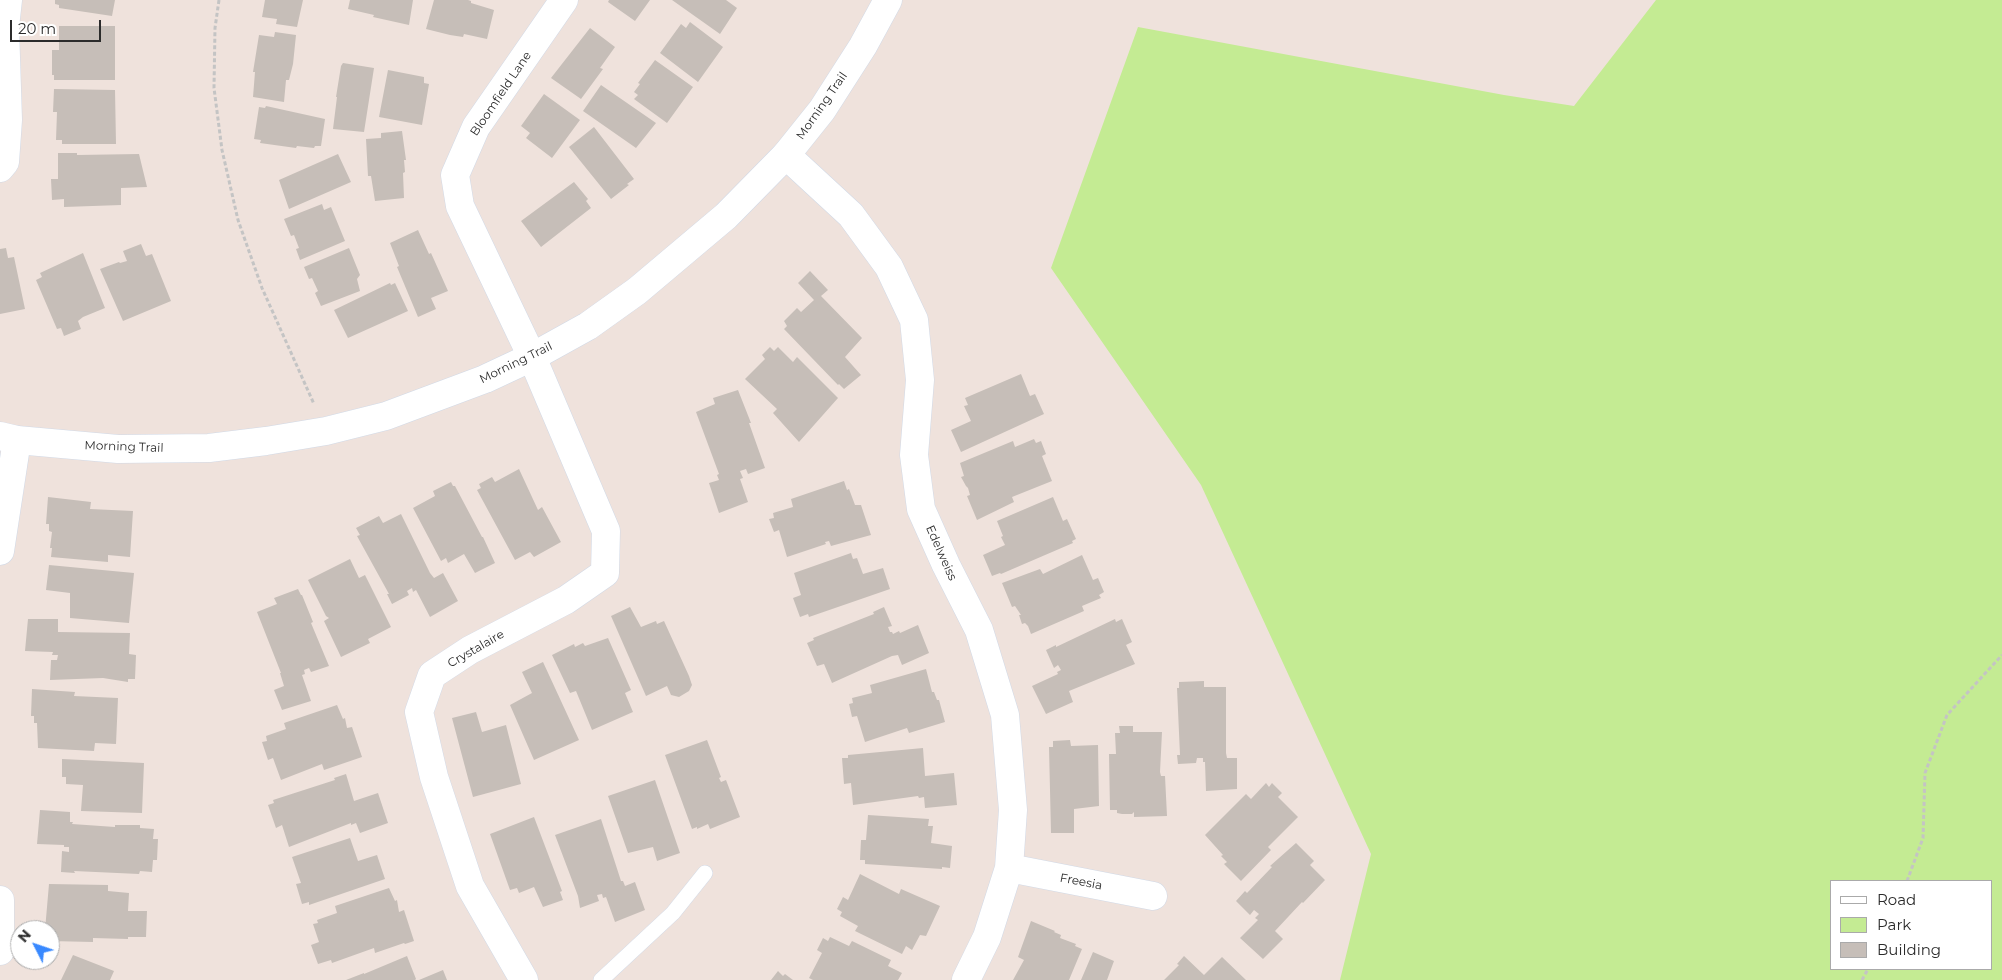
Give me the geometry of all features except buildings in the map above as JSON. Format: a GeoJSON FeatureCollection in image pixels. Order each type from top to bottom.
{"type":"FeatureCollection","features":[{"type":"Feature","properties":{"kind":"street"},"geometry":{"type":"LineString","coordinates":[[0,168],[5,162],[7,128],[5,27],[8,0]]}},
{"type":"Feature","properties":{"kind":"street","name":"Bloomfield Lane"},"geometry":{"type":"LineString","coordinates":[[532,357],[460,206],[455,175],[476,128],[564,0]]}},
{"type":"Feature","properties":{"kind":"street","name":"Morning Trail"},"geometry":{"type":"LineString","coordinates":[[9,438],[118,449],[209,448],[326,431],[386,416],[485,379],[532,357],[588,326],[637,292],[726,216],[786,155],[822,110],[863,46],[888,0]]}},
{"type":"Feature","properties":{"kind":"street","name":"Edelweiss"},"geometry":{"type":"LineString","coordinates":[[786,155],[850,215],[889,267],[914,320],[920,380],[914,455],[921,509],[946,565],[979,630],[1005,715],[1013,810],[1009,868],[987,937],[966,980]]}},
{"type":"Feature","properties":{"kind":"street","name":"Crystalaire"},"geometry":{"type":"LineString","coordinates":[[524,980],[470,886],[434,777],[419,712],[432,675],[470,650],[566,600],[605,573],[606,531],[532,357]]}},
{"type":"Feature","properties":{"kind":"street"},"geometry":{"type":"LineString","coordinates":[[0,551],[9,438]]}},
{"type":"Feature","properties":{"kind":"street","name":"Freesia"},"geometry":{"type":"LineString","coordinates":[[1009,868],[1153,896]]}},
{"type":"Feature","properties":{"kind":"street"},"geometry":{"type":"LineString","coordinates":[[0,900],[0,951]]}},
{"type":"Feature","properties":{"kind":"lane"},"geometry":{"type":"LineString","coordinates":[[601,980],[673,913],[705,873]]}},
{"type":"Feature","properties":{"kind":"path"},"geometry":{"type":"LineString","coordinates":[[219,0],[215,28],[214,88],[222,150],[238,220],[262,288],[326,431]]}},
{"type":"Feature","properties":{"kind":"path"},"geometry":{"type":"LineString","coordinates":[[1907,880],[1923,838],[1925,772],[1947,715],[2002,655]]}},
{"type":"Feature","properties":{"kind":"green space"},"geometry":{"type":"Polygon","coordinates":[[[1656,0],[2002,0],[2002,980],[1340,980],[1371,854],[1201,485],[1051,268],[1138,27],[1504,95],[1574,106],[1656,0]]]}}]}
